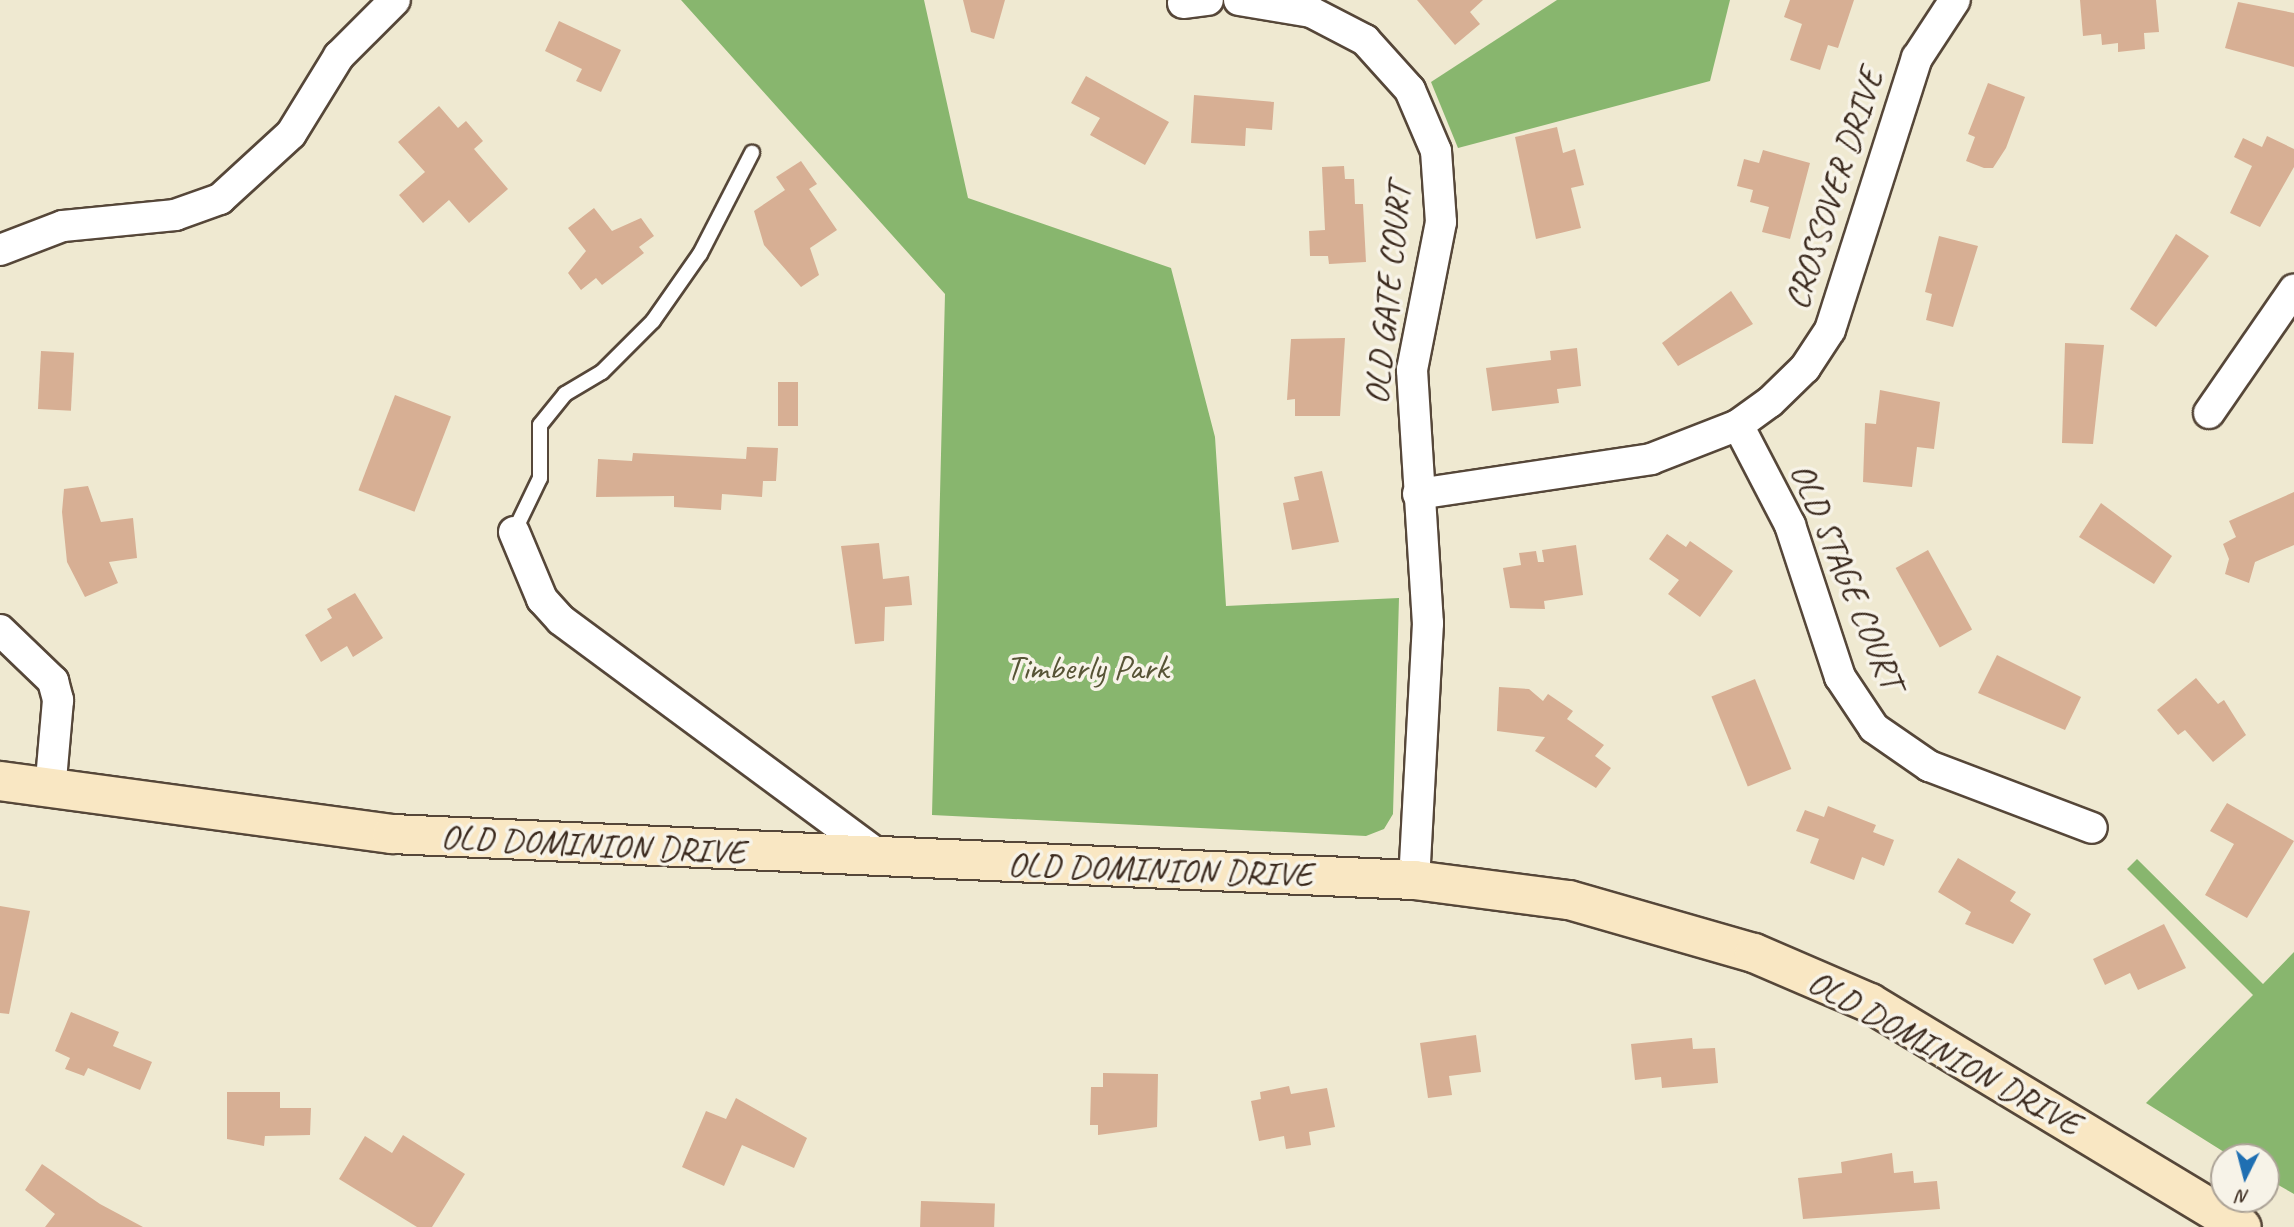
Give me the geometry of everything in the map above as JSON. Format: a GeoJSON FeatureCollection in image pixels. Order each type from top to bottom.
{"type":"FeatureCollection","features":[{"type":"Feature","properties":{"kind":"main road","name":"OLD DOMINION DRIVE"},"geometry":{"type":"LineString","coordinates":[[0,782],[50,791],[392,834],[884,859],[1414,880],[1569,900],[1708,937],[1815,978],[1967,1058],[2242,1227]]}},
{"type":"Feature","properties":{"kind":"street"},"geometry":{"type":"LineString","coordinates":[[0,250],[63,226],[176,215],[219,199],[291,134],[339,56],[395,0]]}},
{"type":"Feature","properties":{"kind":"street","name":"OLD GATE COURT"},"geometry":{"type":"LineString","coordinates":[[1240,0],[1311,12],[1365,40],[1410,90],[1428,128],[1442,200],[1412,370],[1427,680],[1414,880]]}},
{"type":"Feature","properties":{"kind":"street","name":"CROSSOVER DRIVE"},"geometry":{"type":"LineString","coordinates":[[1418,494],[1651,459],[1738,425],[1805,368],[1830,330],[1917,58],[1955,0]]}},
{"type":"Feature","properties":{"kind":"street"},"geometry":{"type":"LineString","coordinates":[[2209,413],[2294,290]]}},
{"type":"Feature","properties":{"kind":"street","name":"OLD STAGE COURT"},"geometry":{"type":"LineString","coordinates":[[1738,425],[1790,525],[1840,677],[1874,728],[1929,766],[2092,828]]}},
{"type":"Feature","properties":{"kind":"street"},"geometry":{"type":"LineString","coordinates":[[514,532],[536,587],[561,620],[884,859]]}},
{"type":"Feature","properties":{"kind":"street"},"geometry":{"type":"LineString","coordinates":[[0,630],[53,681],[58,700],[50,791]]}},
{"type":"Feature","properties":{"kind":"lane"},"geometry":{"type":"LineString","coordinates":[[514,532],[540,478],[540,425],[565,394],[602,372],[653,321],[700,254],[752,153]]}},
{"type":"Feature","properties":{"kind":"green space","name":"Timberly Park"},"geometry":{"type":"Polygon","coordinates":[[[681,0],[924,0],[968,198],[1171,268],[1215,437],[1226,606],[1399,598],[1393,814],[1384,829],[1366,836],[932,815],[945,294],[681,0]]]}},
{"type":"Feature","properties":{"kind":"green space"},"geometry":{"type":"Polygon","coordinates":[[[1557,0],[1730,0],[1710,81],[1458,148],[1431,82],[1557,0]]]}},
{"type":"Feature","properties":{"kind":"green space"},"geometry":{"type":"Polygon","coordinates":[[[2137,859],[2263,984],[2294,952],[2294,1194],[2280,1186],[2280,1143],[2210,1143],[2146,1103],[2253,995],[2127,869],[2137,859]]]}},
{"type":"Feature","properties":{"kind":"building"},"geometry":{"type":"Polygon","coordinates":[[[963,0],[1005,0],[994,39],[971,32],[963,0]]]}},
{"type":"Feature","properties":{"kind":"building"},"geometry":{"type":"Polygon","coordinates":[[[1417,0],[1483,0],[1470,12],[1480,24],[1455,45],[1417,0]]]}},
{"type":"Feature","properties":{"kind":"building"},"geometry":{"type":"Polygon","coordinates":[[[1790,0],[1854,0],[1838,48],[1828,45],[1820,70],[1790,60],[1802,24],[1784,17],[1790,0]]]}},
{"type":"Feature","properties":{"kind":"building"},"geometry":{"type":"Polygon","coordinates":[[[2080,0],[2156,0],[2159,32],[2144,33],[2145,49],[2118,52],[2118,43],[2102,45],[2101,34],[2083,36],[2080,0]]]}},
{"type":"Feature","properties":{"kind":"building"},"geometry":{"type":"Polygon","coordinates":[[[2238,2],[2294,13],[2294,67],[2225,48],[2238,2]]]}},
{"type":"Feature","properties":{"kind":"building"},"geometry":{"type":"Polygon","coordinates":[[[559,21],[621,50],[601,92],[576,81],[582,69],[545,51],[559,21]]]}},
{"type":"Feature","properties":{"kind":"building"},"geometry":{"type":"Polygon","coordinates":[[[1086,76],[1169,122],[1145,165],[1090,135],[1100,118],[1071,103],[1086,76]]]}},
{"type":"Feature","properties":{"kind":"building"},"geometry":{"type":"Polygon","coordinates":[[[1988,83],[2025,97],[2006,148],[1993,168],[1984,168],[1966,161],[1975,137],[1968,134],[1988,83]]]}},
{"type":"Feature","properties":{"kind":"building"},"geometry":{"type":"Polygon","coordinates":[[[1194,95],[1274,102],[1272,130],[1246,128],[1245,146],[1191,143],[1194,95]]]}},
{"type":"Feature","properties":{"kind":"building"},"geometry":{"type":"Polygon","coordinates":[[[439,106],[458,128],[466,121],[483,141],[474,149],[508,189],[469,223],[449,200],[423,223],[399,195],[425,172],[398,142],[439,106]]]}},
{"type":"Feature","properties":{"kind":"building"},"geometry":{"type":"Polygon","coordinates":[[[1557,127],[1563,153],[1575,149],[1584,185],[1571,188],[1581,228],[1536,239],[1515,137],[1557,127]]]}},
{"type":"Feature","properties":{"kind":"building"},"geometry":{"type":"Polygon","coordinates":[[[2267,136],[2294,149],[2294,167],[2260,227],[2230,213],[2252,166],[2234,157],[2243,138],[2262,147],[2267,136]]]}},
{"type":"Feature","properties":{"kind":"building"},"geometry":{"type":"Polygon","coordinates":[[[1763,150],[1810,163],[1790,239],[1762,232],[1769,207],[1750,202],[1753,190],[1737,186],[1744,159],[1759,163],[1763,150]]]}},
{"type":"Feature","properties":{"kind":"building"},"geometry":{"type":"Polygon","coordinates":[[[801,161],[817,184],[809,189],[837,230],[810,248],[819,275],[801,287],[764,245],[754,211],[785,190],[776,177],[801,161]]]}},
{"type":"Feature","properties":{"kind":"building"},"geometry":{"type":"Polygon","coordinates":[[[1344,166],[1345,179],[1354,179],[1355,204],[1363,204],[1366,262],[1329,264],[1328,256],[1310,256],[1309,231],[1325,230],[1322,167],[1344,166]]]}},
{"type":"Feature","properties":{"kind":"building"},"geometry":{"type":"Polygon","coordinates":[[[594,208],[612,231],[641,218],[654,236],[639,247],[644,253],[602,285],[596,278],[581,290],[568,273],[586,251],[568,228],[594,208]]]}},
{"type":"Feature","properties":{"kind":"building"},"geometry":{"type":"Polygon","coordinates":[[[2176,234],[2209,256],[2156,327],[2130,309],[2176,234]]]}},
{"type":"Feature","properties":{"kind":"building"},"geometry":{"type":"Polygon","coordinates":[[[1939,236],[1978,246],[1953,327],[1926,320],[1932,294],[1925,292],[1939,236]]]}},
{"type":"Feature","properties":{"kind":"building"},"geometry":{"type":"Polygon","coordinates":[[[1731,291],[1753,324],[1678,366],[1662,343],[1731,291]]]}},
{"type":"Feature","properties":{"kind":"building"},"geometry":{"type":"Polygon","coordinates":[[[1345,338],[1340,416],[1295,416],[1295,399],[1287,400],[1291,339],[1345,338]]]}},
{"type":"Feature","properties":{"kind":"building"},"geometry":{"type":"Polygon","coordinates":[[[2065,343],[2104,345],[2093,444],[2062,443],[2065,343]]]}},
{"type":"Feature","properties":{"kind":"building"},"geometry":{"type":"Polygon","coordinates":[[[1577,348],[1581,386],[1557,389],[1559,403],[1492,411],[1486,368],[1551,360],[1550,351],[1577,348]]]}},
{"type":"Feature","properties":{"kind":"building"},"geometry":{"type":"Polygon","coordinates":[[[41,351],[74,353],[71,411],[38,409],[41,351]]]}},
{"type":"Feature","properties":{"kind":"building"},"geometry":{"type":"Polygon","coordinates":[[[778,382],[798,382],[798,426],[778,426],[778,382]]]}},
{"type":"Feature","properties":{"kind":"building"},"geometry":{"type":"Polygon","coordinates":[[[1880,390],[1940,402],[1934,449],[1917,447],[1912,487],[1863,482],[1865,423],[1876,424],[1880,390]]]}},
{"type":"Feature","properties":{"kind":"building"},"geometry":{"type":"Polygon","coordinates":[[[395,395],[451,417],[414,512],[358,490],[395,395]]]}},
{"type":"Feature","properties":{"kind":"building"},"geometry":{"type":"Polygon","coordinates":[[[747,447],[778,448],[776,481],[763,481],[762,497],[722,494],[721,510],[674,507],[674,496],[596,497],[598,459],[632,461],[633,453],[746,459],[747,447]]]}},
{"type":"Feature","properties":{"kind":"building"},"geometry":{"type":"Polygon","coordinates":[[[1322,471],[1339,542],[1292,550],[1283,503],[1299,500],[1294,477],[1322,471]]]}},
{"type":"Feature","properties":{"kind":"building"},"geometry":{"type":"Polygon","coordinates":[[[88,486],[101,522],[133,518],[137,558],[109,562],[118,583],[85,597],[67,562],[62,512],[64,489],[88,486]]]}},
{"type":"Feature","properties":{"kind":"building"},"geometry":{"type":"Polygon","coordinates":[[[2294,492],[2294,545],[2255,562],[2249,583],[2225,574],[2229,559],[2223,544],[2236,537],[2229,521],[2294,492]]]}},
{"type":"Feature","properties":{"kind":"building"},"geometry":{"type":"Polygon","coordinates":[[[2101,503],[2172,556],[2154,584],[2079,537],[2101,503]]]}},
{"type":"Feature","properties":{"kind":"building"},"geometry":{"type":"Polygon","coordinates":[[[1667,534],[1686,547],[1690,541],[1733,571],[1700,617],[1668,594],[1679,580],[1649,559],[1667,534]]]}},
{"type":"Feature","properties":{"kind":"building"},"geometry":{"type":"Polygon","coordinates":[[[879,543],[883,579],[909,576],[912,605],[885,607],[884,641],[855,644],[841,546],[879,543]]]}},
{"type":"Feature","properties":{"kind":"building"},"geometry":{"type":"Polygon","coordinates":[[[1576,545],[1583,595],[1544,601],[1545,609],[1510,608],[1503,568],[1521,565],[1519,553],[1536,551],[1538,562],[1544,562],[1542,550],[1576,545]]]}},
{"type":"Feature","properties":{"kind":"building"},"geometry":{"type":"Polygon","coordinates":[[[1928,550],[1972,630],[1940,648],[1896,568],[1928,550]]]}},
{"type":"Feature","properties":{"kind":"building"},"geometry":{"type":"Polygon","coordinates":[[[355,593],[383,638],[353,657],[347,646],[321,662],[305,635],[332,618],[327,609],[355,593]]]}},
{"type":"Feature","properties":{"kind":"building"},"geometry":{"type":"Polygon","coordinates":[[[1997,655],[2081,697],[2065,730],[1978,693],[1997,655]]]}},
{"type":"Feature","properties":{"kind":"building"},"geometry":{"type":"Polygon","coordinates":[[[2196,678],[2218,704],[2224,700],[2246,735],[2213,762],[2185,730],[2178,735],[2157,710],[2196,678]]]}},
{"type":"Feature","properties":{"kind":"building"},"geometry":{"type":"Polygon","coordinates":[[[1755,679],[1791,769],[1748,787],[1711,697],[1755,679]]]}},
{"type":"Feature","properties":{"kind":"building"},"geometry":{"type":"Polygon","coordinates":[[[1499,687],[1529,689],[1543,701],[1548,694],[1573,711],[1567,719],[1604,745],[1595,756],[1611,768],[1596,788],[1535,751],[1545,737],[1497,731],[1499,687]]]}},
{"type":"Feature","properties":{"kind":"building"},"geometry":{"type":"Polygon","coordinates":[[[2227,803],[2294,841],[2247,918],[2205,895],[2234,844],[2210,831],[2227,803]]]}},
{"type":"Feature","properties":{"kind":"building"},"geometry":{"type":"Polygon","coordinates":[[[1828,806],[1876,825],[1873,832],[1894,840],[1884,866],[1862,857],[1854,880],[1810,863],[1819,839],[1796,831],[1805,810],[1824,817],[1828,806]]]}},
{"type":"Feature","properties":{"kind":"building"},"geometry":{"type":"Polygon","coordinates":[[[1958,858],[2016,892],[2010,901],[2031,914],[2013,944],[1965,924],[1971,912],[1938,892],[1958,858]]]}},
{"type":"Feature","properties":{"kind":"building"},"geometry":{"type":"Polygon","coordinates":[[[0,906],[30,911],[9,1014],[0,1013],[0,906]]]}},
{"type":"Feature","properties":{"kind":"building"},"geometry":{"type":"Polygon","coordinates":[[[2164,924],[2186,968],[2138,990],[2130,973],[2105,985],[2093,959],[2164,924]]]}},
{"type":"Feature","properties":{"kind":"building"},"geometry":{"type":"Polygon","coordinates":[[[71,1012],[119,1032],[113,1046],[152,1062],[140,1090],[88,1068],[84,1076],[65,1069],[70,1058],[55,1051],[71,1012]]]}},
{"type":"Feature","properties":{"kind":"building"},"geometry":{"type":"Polygon","coordinates":[[[1476,1035],[1481,1072],[1449,1076],[1452,1095],[1428,1098],[1420,1043],[1476,1035]]]}},
{"type":"Feature","properties":{"kind":"building"},"geometry":{"type":"Polygon","coordinates":[[[1692,1038],[1693,1049],[1715,1048],[1718,1083],[1662,1088],[1661,1077],[1635,1080],[1631,1044],[1692,1038]]]}},
{"type":"Feature","properties":{"kind":"building"},"geometry":{"type":"Polygon","coordinates":[[[1103,1073],[1158,1074],[1157,1127],[1098,1135],[1098,1125],[1090,1125],[1091,1087],[1103,1087],[1103,1073]]]}},
{"type":"Feature","properties":{"kind":"building"},"geometry":{"type":"Polygon","coordinates":[[[1289,1086],[1291,1094],[1327,1088],[1335,1127],[1309,1132],[1311,1145],[1286,1149],[1284,1136],[1259,1141],[1251,1101],[1261,1099],[1260,1092],[1289,1086]]]}},
{"type":"Feature","properties":{"kind":"building"},"geometry":{"type":"Polygon","coordinates":[[[227,1092],[280,1092],[280,1108],[311,1108],[310,1135],[265,1136],[264,1146],[227,1139],[227,1092]]]}},
{"type":"Feature","properties":{"kind":"building"},"geometry":{"type":"Polygon","coordinates":[[[736,1098],[807,1138],[794,1168],[742,1145],[724,1186],[682,1167],[706,1111],[726,1119],[736,1098]]]}},
{"type":"Feature","properties":{"kind":"building"},"geometry":{"type":"Polygon","coordinates":[[[403,1135],[465,1174],[432,1227],[417,1227],[339,1179],[365,1136],[392,1153],[403,1135]]]}},
{"type":"Feature","properties":{"kind":"building"},"geometry":{"type":"Polygon","coordinates":[[[1892,1153],[1894,1173],[1913,1171],[1914,1183],[1937,1181],[1940,1209],[1803,1219],[1798,1178],[1842,1173],[1841,1162],[1892,1153]]]}},
{"type":"Feature","properties":{"kind":"building"},"geometry":{"type":"Polygon","coordinates":[[[42,1164],[100,1204],[143,1227],[45,1227],[55,1214],[25,1190],[42,1164]]]}},
{"type":"Feature","properties":{"kind":"building"},"geometry":{"type":"Polygon","coordinates":[[[921,1201],[995,1204],[994,1227],[920,1227],[921,1201]]]}}]}
